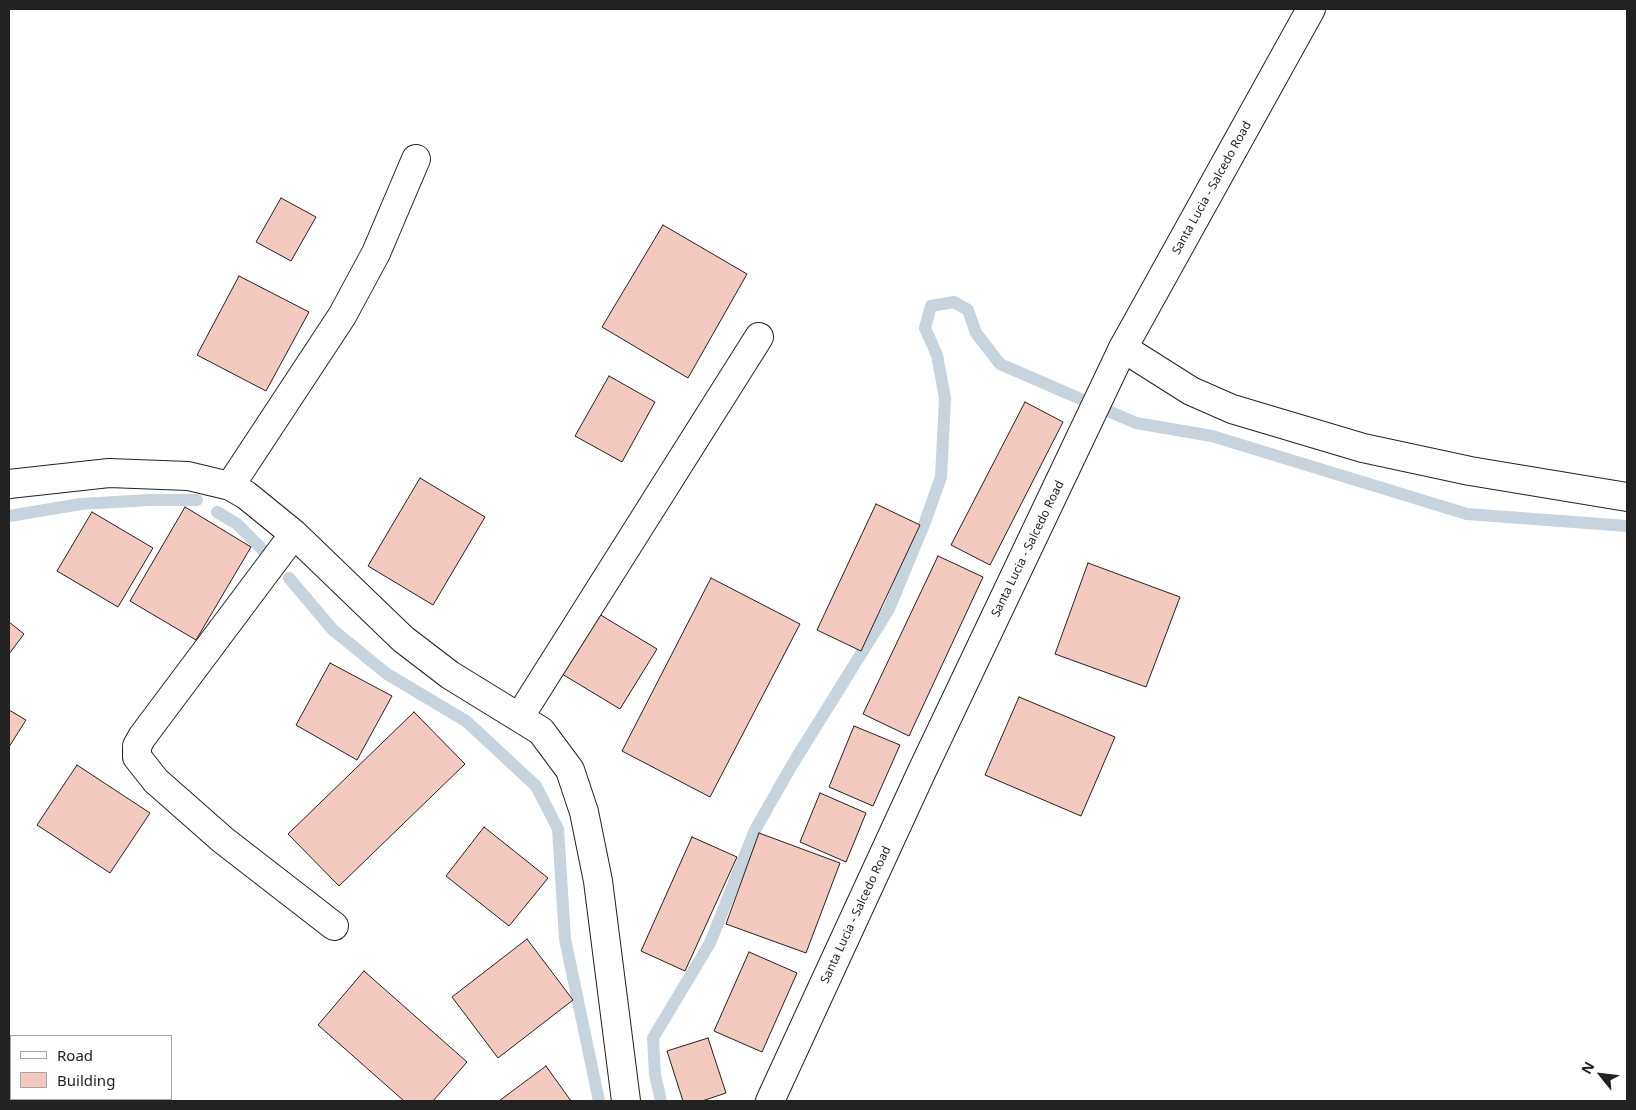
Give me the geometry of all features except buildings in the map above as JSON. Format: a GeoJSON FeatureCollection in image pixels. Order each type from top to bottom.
{"type":"FeatureCollection","features":[{"type":"Feature","properties":{"kind":"street","name":"Santa Lucia - Salcedo Road"},"geometry":{"type":"LineString","coordinates":[[770,1101],[922,771],[1120,357],[1311,9]]}},
{"type":"Feature","properties":{"kind":"street"},"geometry":{"type":"LineString","coordinates":[[230,486],[342,316],[376,253],[416,159]]}},
{"type":"Feature","properties":{"kind":"street"},"geometry":{"type":"LineString","coordinates":[[520,716],[759,337]]}},
{"type":"Feature","properties":{"kind":"street"},"geometry":{"type":"LineString","coordinates":[[1120,357],[1232,409],[1363,448],[1470,472],[1627,497]]}},
{"type":"Feature","properties":{"kind":"street"},"geometry":{"type":"LineString","coordinates":[[9,484],[109,474],[188,476],[230,486],[246,495],[294,534],[404,639],[450,675],[520,716],[541,731],[570,770],[584,812],[598,881],[626,1101]]}},
{"type":"Feature","properties":{"kind":"street"},"geometry":{"type":"LineString","coordinates":[[294,534],[148,730],[137,746],[137,757],[156,781],[223,840],[334,926]]}},
{"type":"Feature","properties":{"kind":"waterway"},"geometry":{"type":"LineString","coordinates":[[661,1101],[655,1075],[653,1038],[710,943],[755,830],[792,765],[889,609],[925,522],[941,477],[945,398],[937,355],[925,328],[931,306],[954,302],[968,310],[976,333],[1000,364],[1136,423],[1212,436],[1467,514],[1627,526]]}},
{"type":"Feature","properties":{"kind":"waterway"},"geometry":{"type":"LineString","coordinates":[[9,516],[81,504],[149,500],[197,500]]}},
{"type":"Feature","properties":{"kind":"waterway"},"geometry":{"type":"LineString","coordinates":[[217,512],[237,524],[267,554]]}},
{"type":"Feature","properties":{"kind":"waterway"},"geometry":{"type":"LineString","coordinates":[[289,578],[333,630],[387,674],[466,721],[536,786],[558,829],[565,939],[599,1101]]}}]}
